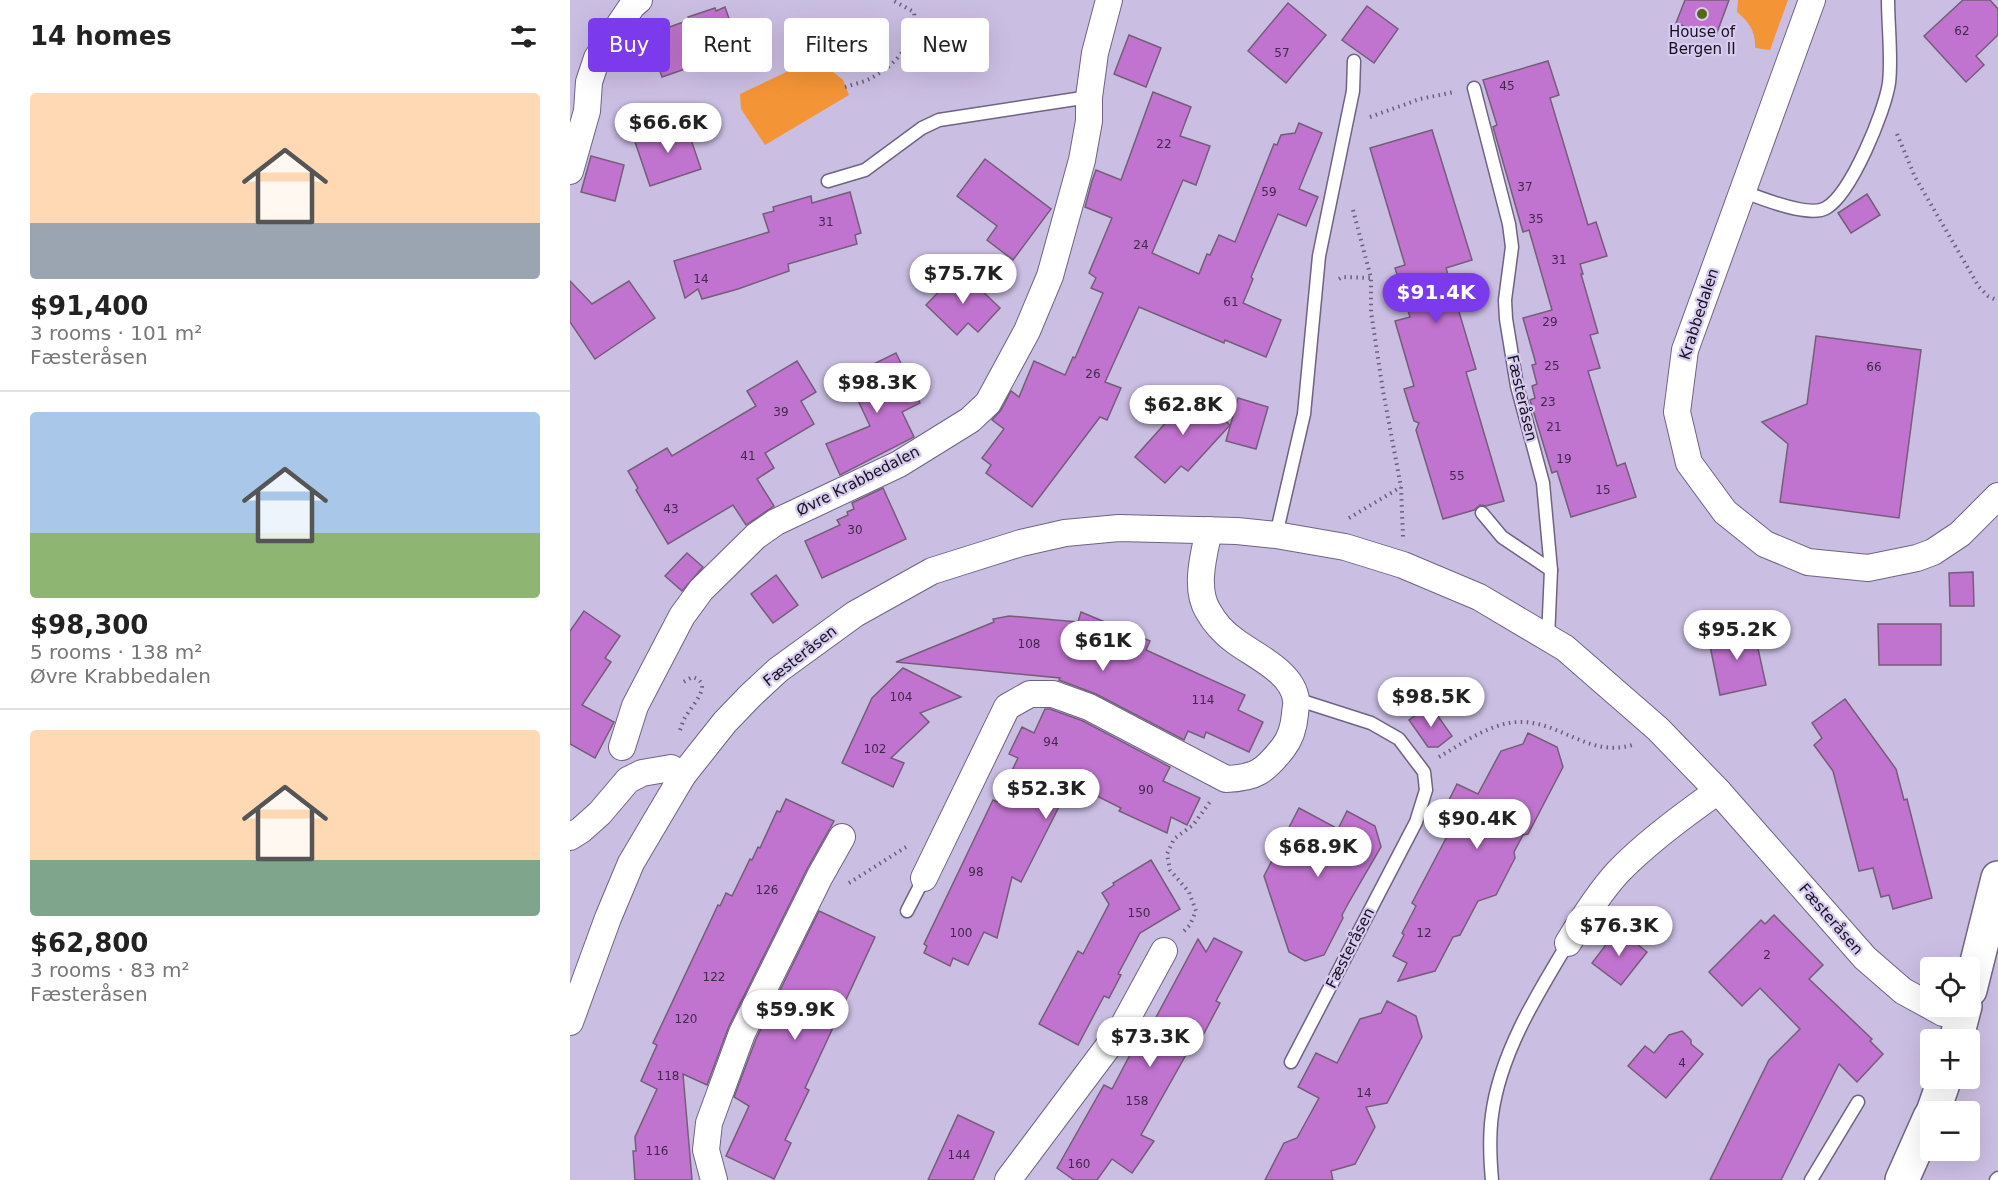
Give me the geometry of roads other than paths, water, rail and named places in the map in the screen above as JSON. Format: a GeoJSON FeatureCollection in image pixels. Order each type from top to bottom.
{"type":"FeatureCollection","features":[{"type":"Feature","properties":{"kind":"main road"},"geometry":{"type":"LineString","coordinates":[[1978,957],[1998,878]]}},
{"type":"Feature","properties":{"kind":"main road"},"geometry":{"type":"LineString","coordinates":[[1902,1180],[1920,1140]]}},
{"type":"Feature","properties":{"kind":"street"},"geometry":{"type":"LineString","coordinates":[[570,171],[587,111],[589,82],[597,57],[632,6],[639,0]]}},
{"type":"Feature","properties":{"kind":"street","name":"Øvre Krabbedalen"},"geometry":{"type":"LineString","coordinates":[[622,747],[635,706],[682,616],[701,590],[756,536],[776,522],[899,464],[970,420],[988,403],[1027,331],[1050,276],[1082,160],[1089,121],[1089,97],[1095,52],[1109,0]]}},
{"type":"Feature","properties":{"kind":"street","name":"Krabbedalen"},"geometry":{"type":"LineString","coordinates":[[1812,0],[1684,350],[1677,412],[1689,463],[1725,512],[1765,544],[1808,562],[1868,568],[1917,558],[1933,552],[1960,534],[1998,496]]}},
{"type":"Feature","properties":{"kind":"street","name":"Fæsteråsen"},"geometry":{"type":"LineString","coordinates":[[570,1022],[631,862],[683,775],[725,722],[778,670],[855,614],[932,571],[1021,543],[1065,533],[1119,528],[1209,530],[1276,535],[1345,548],[1404,566],[1479,597],[1565,648],[1659,729],[1718,791],[1865,958],[1903,991],[1920,1000]]}},
{"type":"Feature","properties":{"kind":"street"},"geometry":{"type":"LineString","coordinates":[[924,878],[1007,707],[1030,694],[1053,694],[1089,707],[1226,779],[1246,778],[1269,766],[1288,742],[1294,726],[1296,699],[1289,682],[1278,671],[1233,640],[1207,610],[1202,595],[1201,578],[1209,530]]}},
{"type":"Feature","properties":{"kind":"street"},"geometry":{"type":"LineString","coordinates":[[570,837],[600,813],[628,780],[642,773],[671,768],[683,775]]}},
{"type":"Feature","properties":{"kind":"street"},"geometry":{"type":"LineString","coordinates":[[1568,943],[1593,903],[1619,872],[1690,810],[1718,791]]}},
{"type":"Feature","properties":{"kind":"street"},"geometry":{"type":"LineString","coordinates":[[714,1180],[706,1150],[710,1123],[742,1033],[820,876],[843,837]]}},
{"type":"Feature","properties":{"kind":"street"},"geometry":{"type":"LineString","coordinates":[[1008,1180],[1122,1028],[1164,951]]}},
{"type":"Feature","properties":{"kind":"lane"},"geometry":{"type":"LineString","coordinates":[[1742,191],[1763,199],[1811,211],[1826,208],[1843,191],[1874,133],[1889,83],[1888,0]]}},
{"type":"Feature","properties":{"kind":"lane"},"geometry":{"type":"LineString","coordinates":[[1276,535],[1304,414],[1319,256],[1353,91],[1354,61]]}},
{"type":"Feature","properties":{"kind":"lane","name":"Fæsteråsen"},"geometry":{"type":"LineString","coordinates":[[1474,88],[1509,224],[1512,247],[1506,319],[1517,386],[1543,483],[1551,570],[1548,639]]}},
{"type":"Feature","properties":{"kind":"lane"},"geometry":{"type":"LineString","coordinates":[[828,181],[865,170],[922,128],[939,120],[1089,97]]}},
{"type":"Feature","properties":{"kind":"lane"},"geometry":{"type":"LineString","coordinates":[[1482,513],[1502,537],[1551,570]]}},
{"type":"Feature","properties":{"kind":"lane","name":"Fæsteråsen"},"geometry":{"type":"LineString","coordinates":[[1291,1062],[1416,822],[1426,790],[1424,772],[1399,740],[1371,723],[1296,699]]}},
{"type":"Feature","properties":{"kind":"lane"},"geometry":{"type":"LineString","coordinates":[[907,911],[924,878]]}},
{"type":"Feature","properties":{"kind":"lane"},"geometry":{"type":"LineString","coordinates":[[1492,1180],[1489,1152],[1492,1114],[1505,1064],[1535,1000],[1568,943]]}},
{"type":"Feature","properties":{"kind":"lane"},"geometry":{"type":"LineString","coordinates":[[1811,1180],[1858,1102]]}},
{"type":"Feature","properties":{"kind":"place","name":"House of Bergen II"},"geometry":{"type":"Point","coordinates":[1702,14]}}]}
